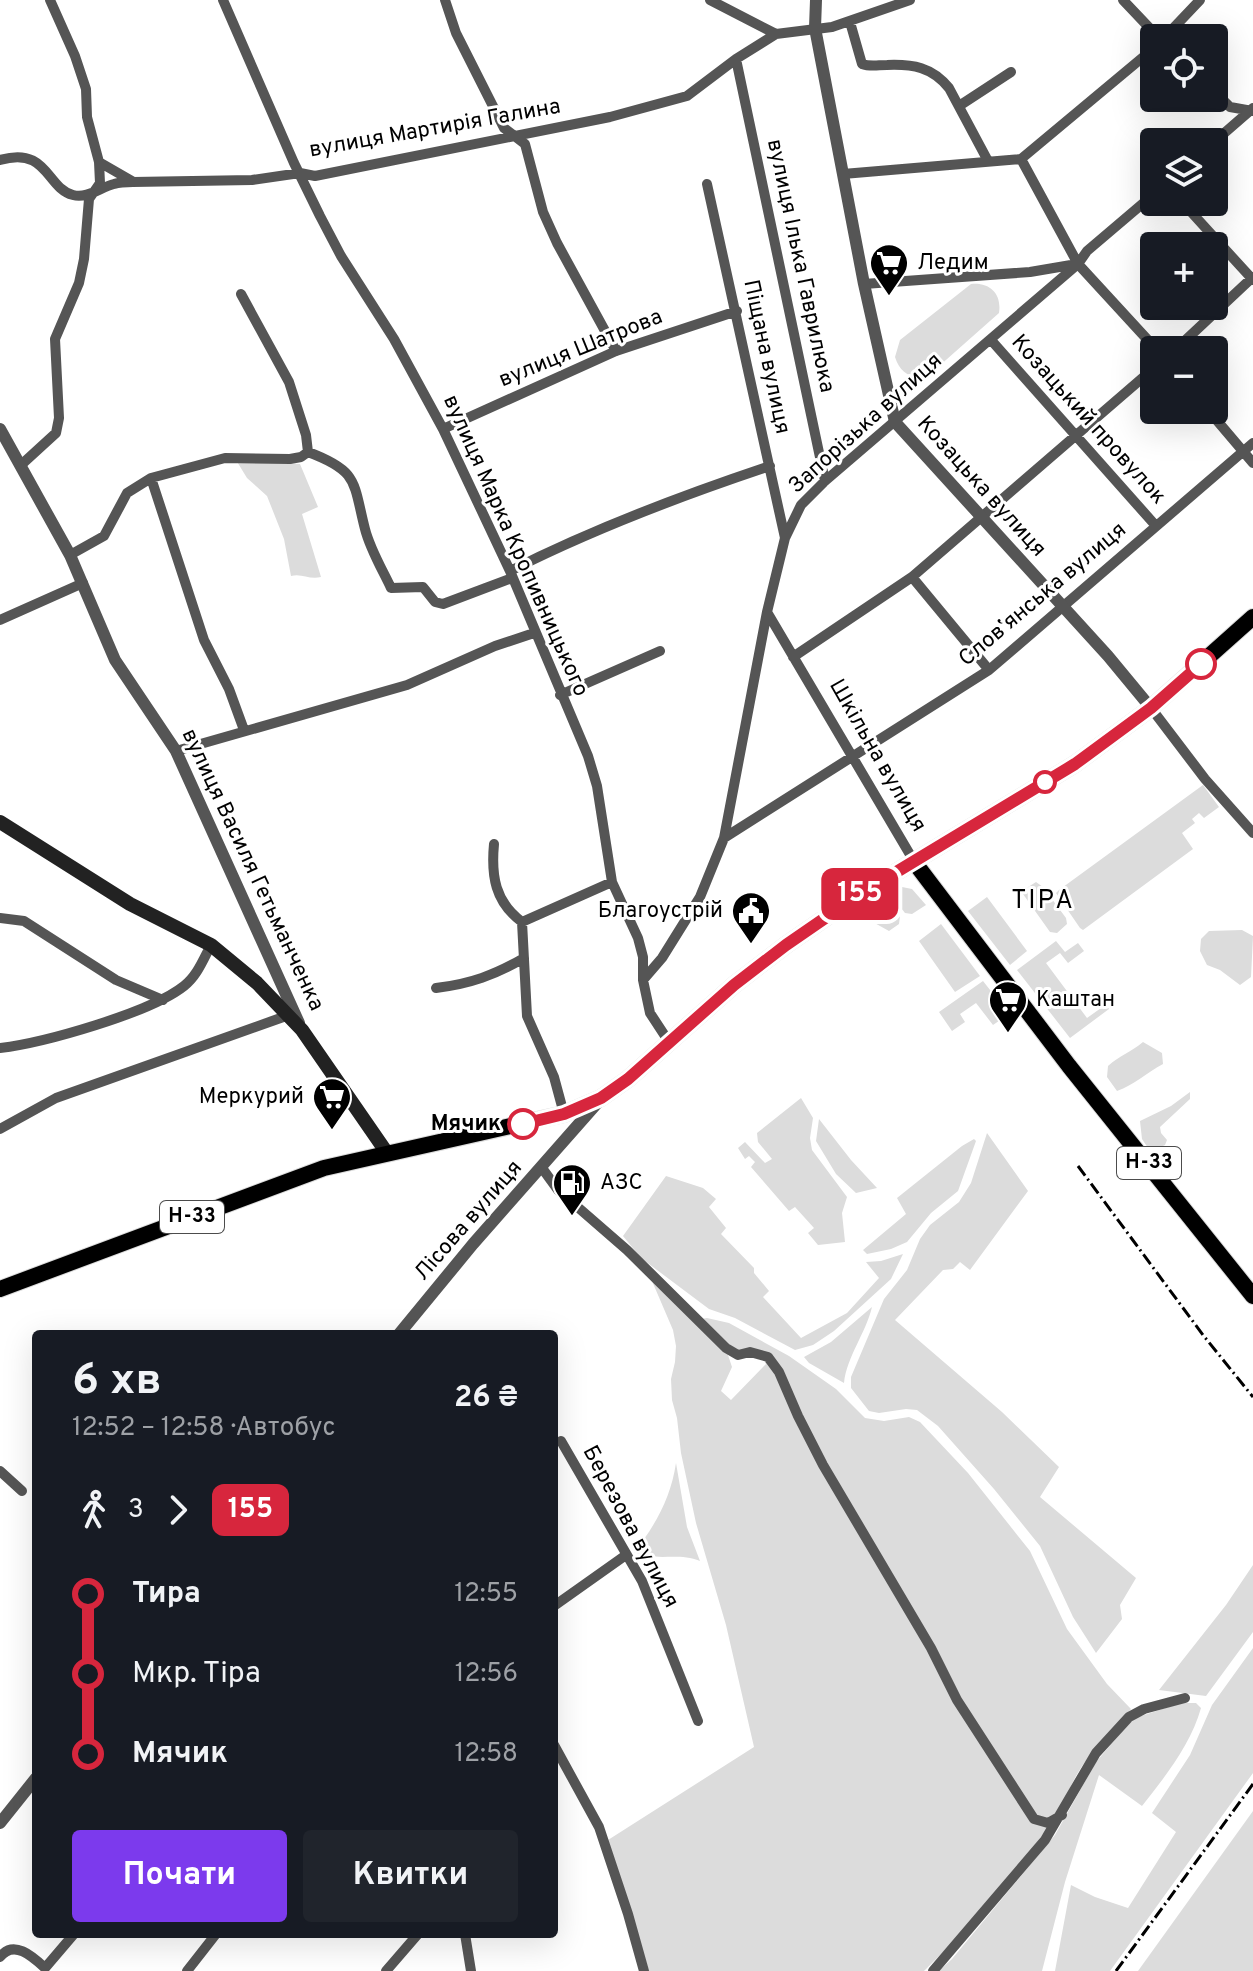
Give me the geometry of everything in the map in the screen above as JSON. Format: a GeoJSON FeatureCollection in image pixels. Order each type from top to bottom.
{"type":"FeatureCollection","features":[{"type":"Feature","properties":{"kind":"main road"},"geometry":{"type":"LineString","coordinates":[[915,863],[1075,764],[1151,708],[1253,617]]}},
{"type":"Feature","properties":{"kind":"main road"},"geometry":{"type":"LineString","coordinates":[[0,822],[130,904],[211,945],[257,983],[302,1030]]}},
{"type":"Feature","properties":{"kind":"main road","name":"Н-33"},"geometry":{"type":"LineString","coordinates":[[0,1289],[324,1168],[564,1114],[601,1098],[628,1079],[734,985],[786,945],[860,894],[915,863]]}},
{"type":"Feature","properties":{"kind":"main road","name":"Шкільна вулиця"},"geometry":{"type":"LineString","coordinates":[[915,863],[1069,1066],[1253,1296]]}},
{"type":"Feature","properties":{"kind":"main road","name":"вулиця Василя Гетьманченка"},"geometry":{"type":"LineString","coordinates":[[302,1030],[387,1153]]}},
{"type":"Feature","properties":{"kind":"street"},"geometry":{"type":"LineString","coordinates":[[0,160],[17,157],[37,162],[64,192],[81,196],[91,193],[100,183],[99,162],[87,117],[86,89],[50,0]]}},
{"type":"Feature","properties":{"kind":"street","name":"вулиця Марка Кропивницького"},"geometry":{"type":"LineString","coordinates":[[223,0],[300,173],[341,256],[394,339],[443,429],[511,575],[588,756],[597,786],[612,882],[638,938],[650,1013],[669,1042]]}},
{"type":"Feature","properties":{"kind":"street"},"geometry":{"type":"LineString","coordinates":[[445,0],[456,33],[504,128],[525,144],[543,212],[616,351]]}},
{"type":"Feature","properties":{"kind":"street"},"geometry":{"type":"LineString","coordinates":[[710,0],[776,34],[850,22],[910,0]]}},
{"type":"Feature","properties":{"kind":"street","name":"Козацька вулиця"},"geometry":{"type":"LineString","coordinates":[[816,0],[815,28],[864,284],[895,422],[1063,606],[1253,833]]}},
{"type":"Feature","properties":{"kind":"street"},"geometry":{"type":"LineString","coordinates":[[1123,0],[1148,24]]}},
{"type":"Feature","properties":{"kind":"street"},"geometry":{"type":"LineString","coordinates":[[1176,24],[1200,0]]}},
{"type":"Feature","properties":{"kind":"street"},"geometry":{"type":"LineString","coordinates":[[850,22],[862,64],[907,65],[928,69],[949,88],[988,161]]}},
{"type":"Feature","properties":{"kind":"street","name":"вулиця Мартирія Галина"},"geometry":{"type":"LineString","coordinates":[[91,193],[114,184],[133,182],[252,180],[300,173],[315,176],[610,117],[687,96],[776,34]]}},
{"type":"Feature","properties":{"kind":"street","name":"вулиця Ілька Гаврилюка"},"geometry":{"type":"LineString","coordinates":[[736,59],[825,481]]}},
{"type":"Feature","properties":{"kind":"street"},"geometry":{"type":"LineString","coordinates":[[843,174],[1021,159],[1140,60]]}},
{"type":"Feature","properties":{"kind":"street"},"geometry":{"type":"LineString","coordinates":[[959,106],[1011,72]]}},
{"type":"Feature","properties":{"kind":"street"},"geometry":{"type":"LineString","coordinates":[[1228,105],[1252,110]]}},
{"type":"Feature","properties":{"kind":"street"},"geometry":{"type":"LineString","coordinates":[[1228,130],[1252,110]]}},
{"type":"Feature","properties":{"kind":"street"},"geometry":{"type":"LineString","coordinates":[[1021,159],[1078,264],[1144,336]]}},
{"type":"Feature","properties":{"kind":"street"},"geometry":{"type":"LineString","coordinates":[[99,162],[133,182]]}},
{"type":"Feature","properties":{"kind":"street","name":"Піщана вулиця"},"geometry":{"type":"LineString","coordinates":[[707,184],[785,538]]}},
{"type":"Feature","properties":{"kind":"street"},"geometry":{"type":"LineString","coordinates":[[21,465],[56,433],[59,418],[55,339],[79,283],[91,193]]}},
{"type":"Feature","properties":{"kind":"street","name":"Запорізька вулиця"},"geometry":{"type":"LineString","coordinates":[[643,980],[662,958],[700,897],[724,838],[767,612],[785,538],[801,505],[1078,264],[1087,251],[1140,206]]}},
{"type":"Feature","properties":{"kind":"street"},"geometry":{"type":"LineString","coordinates":[[1190,336],[1253,278],[1195,216]]}},
{"type":"Feature","properties":{"kind":"street"},"geometry":{"type":"LineString","coordinates":[[864,284],[1030,272],[1078,264]]}},
{"type":"Feature","properties":{"kind":"street"},"geometry":{"type":"LineString","coordinates":[[241,294],[289,382],[306,435],[308,452]]}},
{"type":"Feature","properties":{"kind":"street","name":"вулиця Шатрова"},"geometry":{"type":"LineString","coordinates":[[443,429],[616,351],[737,311]]}},
{"type":"Feature","properties":{"kind":"street","name":"Козацький провулок"},"geometry":{"type":"LineString","coordinates":[[991,340],[1156,526]]}},
{"type":"Feature","properties":{"kind":"street"},"geometry":{"type":"LineString","coordinates":[[793,657],[912,577],[1140,380]]}},
{"type":"Feature","properties":{"kind":"street"},"geometry":{"type":"LineString","coordinates":[[1220,424],[1253,463]]}},
{"type":"Feature","properties":{"kind":"street","name":"вулиця Василя Гетьманченка"},"geometry":{"type":"LineString","coordinates":[[0,429],[4,444],[21,465],[70,555],[115,660],[176,751],[302,1030]]}},
{"type":"Feature","properties":{"kind":"street","name":"Словʼянська вулиця"},"geometry":{"type":"LineString","coordinates":[[724,838],[989,670],[1253,443]]}},
{"type":"Feature","properties":{"kind":"street"},"geometry":{"type":"LineString","coordinates":[[70,555],[104,536],[120,501],[151,478],[225,458],[290,459],[308,452]]}},
{"type":"Feature","properties":{"kind":"street"},"geometry":{"type":"LineString","coordinates":[[308,452],[340,467],[354,482],[365,531],[391,588],[423,587],[435,602],[443,604],[511,575],[568,541],[770,466]]}},
{"type":"Feature","properties":{"kind":"street"},"geometry":{"type":"LineString","coordinates":[[151,478],[204,640],[229,689],[244,730]]}},
{"type":"Feature","properties":{"kind":"street"},"geometry":{"type":"LineString","coordinates":[[778,502],[790,510],[801,505]]}},
{"type":"Feature","properties":{"kind":"street"},"geometry":{"type":"LineString","coordinates":[[912,577],[989,670]]}},
{"type":"Feature","properties":{"kind":"street"},"geometry":{"type":"LineString","coordinates":[[0,620],[83,583]]}},
{"type":"Feature","properties":{"kind":"street","name":"Шкільна вулиця"},"geometry":{"type":"LineString","coordinates":[[767,612],[915,863]]}},
{"type":"Feature","properties":{"kind":"street"},"geometry":{"type":"LineString","coordinates":[[176,751],[407,685],[495,646],[534,633]]}},
{"type":"Feature","properties":{"kind":"street"},"geometry":{"type":"LineString","coordinates":[[560,695],[660,651]]}},
{"type":"Feature","properties":{"kind":"street"},"geometry":{"type":"LineString","coordinates":[[494,844],[493,879],[498,895],[522,922],[527,1016],[554,1077],[564,1114]]}},
{"type":"Feature","properties":{"kind":"street"},"geometry":{"type":"LineString","coordinates":[[522,922],[612,882]]}},
{"type":"Feature","properties":{"kind":"street"},"geometry":{"type":"LineString","coordinates":[[0,918],[24,921],[116,980],[163,1000]]}},
{"type":"Feature","properties":{"kind":"street"},"geometry":{"type":"LineString","coordinates":[[0,1048],[89,1027],[163,1000],[186,985],[198,971],[211,945]]}},
{"type":"Feature","properties":{"kind":"street"},"geometry":{"type":"LineString","coordinates":[[436,988],[491,977],[524,958]]}},
{"type":"Feature","properties":{"kind":"street"},"geometry":{"type":"LineString","coordinates":[[0,1129],[56,1098],[289,1015]]}},
{"type":"Feature","properties":{"kind":"street","name":"Лісова вулиця"},"geometry":{"type":"LineString","coordinates":[[402,1330],[601,1098]]}},
{"type":"Feature","properties":{"kind":"street"},"geometry":{"type":"LineString","coordinates":[[542,1168],[558,1190],[627,1250],[726,1348],[738,1355],[750,1352],[768,1357],[779,1372],[838,1492],[986,1747],[1034,1819],[1048,1823],[1062,1815]]}},
{"type":"Feature","properties":{"kind":"street","name":"Березова вулиця"},"geometry":{"type":"LineString","coordinates":[[561,1441],[648,1594],[698,1721]]}},
{"type":"Feature","properties":{"kind":"street"},"geometry":{"type":"LineString","coordinates":[[0,1471],[22,1491]]}},
{"type":"Feature","properties":{"kind":"street"},"geometry":{"type":"LineString","coordinates":[[558,1603],[626,1555]]}},
{"type":"Feature","properties":{"kind":"street"},"geometry":{"type":"LineString","coordinates":[[933,1971],[1045,1840],[1096,1753],[1129,1717],[1144,1709],[1185,1698]]}},
{"type":"Feature","properties":{"kind":"street"},"geometry":{"type":"LineString","coordinates":[[558,1752],[599,1827],[644,1971]]}},
{"type":"Feature","properties":{"kind":"street"},"geometry":{"type":"LineString","coordinates":[[0,1823],[32,1783]]}},
{"type":"Feature","properties":{"kind":"street"},"geometry":{"type":"LineString","coordinates":[[0,1957],[5,1951],[16,1948],[32,1956],[45,1968],[71,1938]]}},
{"type":"Feature","properties":{"kind":"street"},"geometry":{"type":"LineString","coordinates":[[187,1971],[213,1938]]}},
{"type":"Feature","properties":{"kind":"street"},"geometry":{"type":"LineString","coordinates":[[386,1971],[415,1938]]}},
{"type":"Feature","properties":{"kind":"street"},"geometry":{"type":"LineString","coordinates":[[466,1938],[471,1971]]}},
{"type":"Feature","properties":{"kind":"shaded area"},"geometry":{"type":"Polygon","coordinates":[[[971,284],[984,285],[993,291],[999,300],[999,313],[929,375],[913,376],[904,371],[895,357],[900,340],[971,284]]]}},
{"type":"Feature","properties":{"kind":"shaded area"},"geometry":{"type":"Polygon","coordinates":[[[236,460],[300,464],[318,507],[302,514],[321,577],[291,576],[284,539],[267,496],[247,478],[236,460]]]}},
{"type":"Feature","properties":{"kind":"shaded area"},"geometry":{"type":"Polygon","coordinates":[[[1203,785],[1219,807],[1204,818],[1199,813],[1192,819],[1195,823],[1182,833],[1193,849],[1083,930],[1080,928],[1056,893],[1203,785]]]}},
{"type":"Feature","properties":{"kind":"shaded area"},"geometry":{"type":"Polygon","coordinates":[[[1036,882],[1066,918],[1067,924],[1057,933],[1050,932],[1023,894],[1036,882]]]}},
{"type":"Feature","properties":{"kind":"shaded area"},"geometry":{"type":"Polygon","coordinates":[[[902,887],[912,889],[926,905],[912,914],[905,913],[898,904],[895,906],[900,916],[899,924],[889,931],[860,918],[858,915],[902,887]]]}},
{"type":"Feature","properties":{"kind":"shaded area"},"geometry":{"type":"Polygon","coordinates":[[[987,897],[1027,951],[1010,965],[968,911],[987,897]]]}},
{"type":"Feature","properties":{"kind":"shaded area"},"geometry":{"type":"Polygon","coordinates":[[[941,924],[980,976],[955,992],[919,941],[941,924]]]}},
{"type":"Feature","properties":{"kind":"shaded area"},"geometry":{"type":"Polygon","coordinates":[[[1242,930],[1253,936],[1251,977],[1240,985],[1220,970],[1207,965],[1200,951],[1201,939],[1209,931],[1242,930]]]}},
{"type":"Feature","properties":{"kind":"shaded area"},"geometry":{"type":"Polygon","coordinates":[[[1056,941],[1065,952],[1078,943],[1084,951],[1068,963],[1060,953],[1046,963],[1087,1018],[1101,1008],[1094,999],[1105,991],[1113,1001],[1107,1006],[1109,1009],[1070,1038],[1017,970],[1056,941]]]}},
{"type":"Feature","properties":{"kind":"shaded area"},"geometry":{"type":"Polygon","coordinates":[[[983,981],[1009,1014],[993,1025],[976,1003],[960,1014],[965,1022],[952,1031],[939,1012],[983,981]]]}},
{"type":"Feature","properties":{"kind":"shaded area"},"geometry":{"type":"Polygon","coordinates":[[[1143,1042],[1162,1053],[1163,1064],[1117,1091],[1107,1077],[1108,1066],[1143,1042]]]}},
{"type":"Feature","properties":{"kind":"shaded area"},"geometry":{"type":"Polygon","coordinates":[[[1190,1092],[1190,1099],[1160,1127],[1167,1140],[1165,1145],[1157,1149],[1148,1148],[1142,1139],[1140,1121],[1171,1106],[1190,1092]]]}},
{"type":"Feature","properties":{"kind":"shaded area"},"geometry":{"type":"Polygon","coordinates":[[[801,1098],[813,1118],[812,1150],[847,1197],[842,1213],[845,1242],[818,1245],[808,1233],[814,1228],[795,1207],[789,1211],[751,1167],[755,1162],[749,1156],[745,1159],[738,1148],[745,1142],[765,1163],[772,1159],[758,1142],[757,1133],[801,1098]]]}},
{"type":"Feature","properties":{"kind":"shaded area"},"geometry":{"type":"Polygon","coordinates":[[[819,1119],[877,1188],[856,1193],[836,1174],[816,1141],[819,1119]]]}},
{"type":"Feature","properties":{"kind":"shaded area"},"geometry":{"type":"Polygon","coordinates":[[[987,1133],[1028,1191],[970,1270],[960,1262],[953,1269],[943,1270],[895,1320],[1002,1412],[1059,1467],[1040,1497],[1136,1578],[1120,1605],[1122,1619],[1096,1653],[1073,1617],[1040,1546],[938,1426],[917,1410],[869,1411],[851,1388],[851,1377],[884,1299],[907,1270],[920,1239],[930,1225],[959,1202],[971,1183],[987,1133]]]}},
{"type":"Feature","properties":{"kind":"shaded area"},"geometry":{"type":"Polygon","coordinates":[[[974,1139],[976,1141],[958,1191],[931,1213],[907,1242],[867,1254],[863,1250],[906,1214],[897,1198],[974,1139]]]}},
{"type":"Feature","properties":{"kind":"shaded area"},"geometry":{"type":"Polygon","coordinates":[[[666,1176],[703,1188],[716,1199],[709,1207],[726,1228],[721,1234],[754,1268],[754,1273],[769,1291],[763,1297],[801,1338],[847,1313],[879,1278],[866,1262],[903,1254],[891,1279],[834,1331],[813,1345],[795,1350],[735,1318],[709,1309],[641,1258],[623,1236],[666,1176]]]}},
{"type":"Feature","properties":{"kind":"shaded area"},"geometry":{"type":"Polygon","coordinates":[[[652,1281],[727,1352],[732,1367],[721,1391],[731,1400],[766,1364],[764,1360],[728,1345],[701,1319],[729,1323],[789,1356],[836,1389],[865,1418],[884,1421],[909,1417],[920,1422],[968,1473],[1030,1551],[1067,1629],[1107,1684],[1131,1709],[1088,1758],[1057,1815],[1024,1859],[975,1918],[924,1971],[649,1971],[608,1840],[754,1747],[681,1453],[672,1400],[671,1379],[676,1346],[673,1330],[652,1281]]]}},
{"type":"Feature","properties":{"kind":"shaded area"},"geometry":{"type":"Polygon","coordinates":[[[872,1307],[844,1383],[804,1357],[831,1342],[872,1307]]]}},
{"type":"Feature","properties":{"kind":"shaded area"},"geometry":{"type":"Polygon","coordinates":[[[676,1463],[687,1527],[700,1561],[634,1552],[661,1510],[676,1463]]]}},
{"type":"Feature","properties":{"kind":"shaded area"},"geometry":{"type":"Polygon","coordinates":[[[1253,1565],[1253,1632],[1206,1696],[1159,1690],[1226,1605],[1253,1565]]]}},
{"type":"Feature","properties":{"kind":"shaded area"},"geometry":{"type":"Polygon","coordinates":[[[1253,1648],[1253,1773],[1110,1971],[1055,1971],[1071,1885],[1128,1908],[1176,1832],[1152,1813],[1190,1755],[1212,1705],[1253,1648]]]}},
{"type":"Feature","properties":{"kind":"shaded area"},"geometry":{"type":"Polygon","coordinates":[[[1181,1703],[1196,1703],[1201,1708],[1197,1721],[1176,1760],[1142,1806],[1099,1775],[1065,1882],[1042,1971],[939,1971],[1055,1835],[1096,1762],[1124,1729],[1135,1718],[1181,1703]]]}},
{"type":"Feature","properties":{"kind":"shaded area"},"geometry":{"type":"Polygon","coordinates":[[[1253,1811],[1253,1971],[1138,1971],[1253,1811]]]}},
{"type":"Feature","properties":{"kind":"railway"},"geometry":{"type":"LineString","coordinates":[[1078,1166],[1203,1335],[1253,1397]]}},
{"type":"Feature","properties":{"kind":"railway"},"geometry":{"type":"LineString","coordinates":[[1116,1971],[1253,1784]]}},
{"type":"Feature","properties":{"kind":"bus line","name":"155"},"geometry":{"type":"LineString","coordinates":[[523,1124],[564,1114],[601,1098],[628,1079],[734,985],[786,945],[860,894],[1075,764],[1151,708],[1201,664]]}},
{"type":"Feature","properties":{"kind":"place","name":"Ледим"},"geometry":{"type":"Point","coordinates":[889,297]}},
{"type":"Feature","properties":{"kind":"place","name":"Благоустрій"},"geometry":{"type":"Point","coordinates":[751,945]}},
{"type":"Feature","properties":{"kind":"place","name":"Каштан"},"geometry":{"type":"Point","coordinates":[1008,1034]}},
{"type":"Feature","properties":{"kind":"place","name":"Мячик"},"geometry":{"type":"Point","coordinates":[523,1124]}},
{"type":"Feature","properties":{"kind":"place","name":"Меркурий"},"geometry":{"type":"Point","coordinates":[332,1131]}},
{"type":"Feature","properties":{"kind":"place","name":"АЗС"},"geometry":{"type":"Point","coordinates":[572,1217]}},
{"type":"Feature","properties":{"kind":"district","name":"ТІРА"},"geometry":{"type":"Point","coordinates":[1043,901]}}]}
